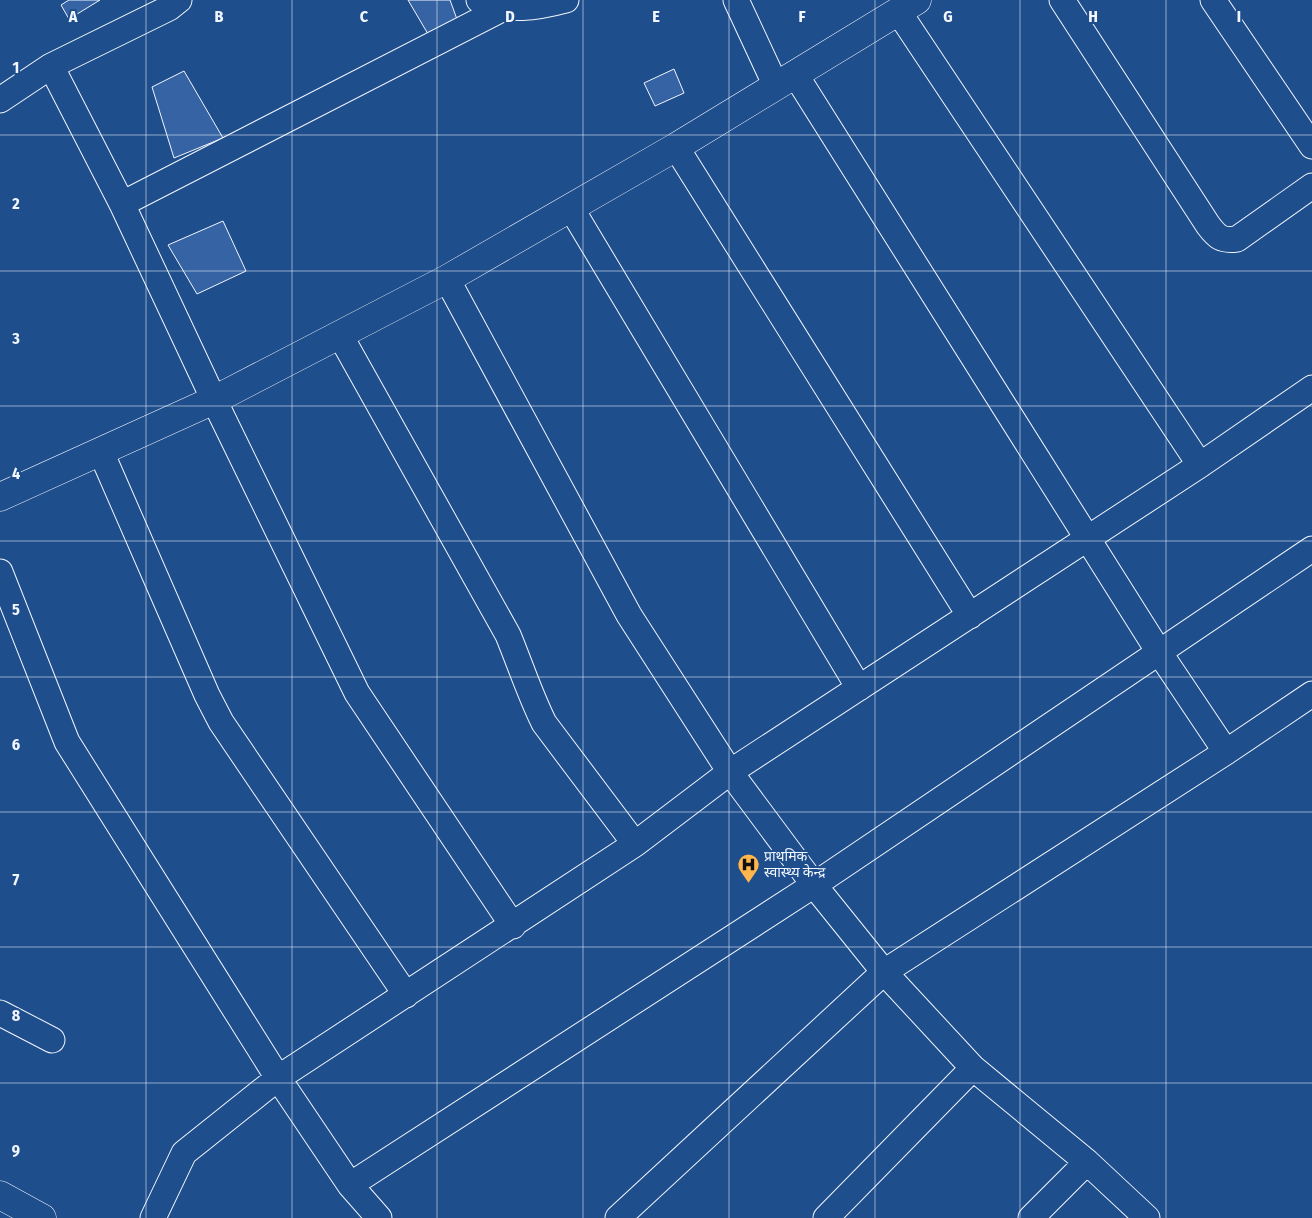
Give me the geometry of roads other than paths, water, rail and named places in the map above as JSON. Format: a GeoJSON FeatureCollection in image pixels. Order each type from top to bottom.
{"type":"FeatureCollection","features":[{"type":"Feature","properties":{"kind":"street"},"geometry":{"type":"LineString","coordinates":[[479,0],[504,8],[540,7],[566,0]]}},
{"type":"Feature","properties":{"kind":"street"},"geometry":{"type":"LineString","coordinates":[[736,0],[786,80],[1088,538],[1159,652],[1226,752]]}},
{"type":"Feature","properties":{"kind":"street"},"geometry":{"type":"LineString","coordinates":[[1062,0],[1208,225],[1221,239],[1237,239],[1312,186]]}},
{"type":"Feature","properties":{"kind":"street"},"geometry":{"type":"LineString","coordinates":[[1213,0],[1312,146]]}},
{"type":"Feature","properties":{"kind":"street"},"geometry":{"type":"LineString","coordinates":[[0,100],[51,66],[171,3]]}},
{"type":"Feature","properties":{"kind":"street"},"geometry":{"type":"LineString","coordinates":[[0,497],[214,400],[447,279],[676,147],[908,6],[1200,466]]}},
{"type":"Feature","properties":{"kind":"street"},"geometry":{"type":"LineString","coordinates":[[122,204],[504,8]]}},
{"type":"Feature","properties":{"kind":"street"},"geometry":{"type":"LineString","coordinates":[[51,66],[122,204],[214,400],[356,693],[513,926]]}},
{"type":"Feature","properties":{"kind":"street"},"geometry":{"type":"LineString","coordinates":[[676,147],[970,616]]}},
{"type":"Feature","properties":{"kind":"street"},"geometry":{"type":"LineString","coordinates":[[571,208],[858,688]]}},
{"type":"Feature","properties":{"kind":"street"},"geometry":{"type":"LineString","coordinates":[[447,279],[629,615],[730,772],[814,885],[884,972],[973,1068],[1087,1162],[1147,1218]]}},
{"type":"Feature","properties":{"kind":"street"},"geometry":{"type":"LineString","coordinates":[[340,335],[508,635],[534,704],[544,723],[635,844]]}},
{"type":"Feature","properties":{"kind":"street"},"geometry":{"type":"LineString","coordinates":[[153,1218],[184,1153],[278,1078],[513,926],[635,844],[730,772],[1200,466],[1312,388]]}},
{"type":"Feature","properties":{"kind":"street"},"geometry":{"type":"LineString","coordinates":[[101,452],[220,722],[406,995]]}},
{"type":"Feature","properties":{"kind":"street"},"geometry":{"type":"LineString","coordinates":[[350,1185],[814,885],[1312,550]]}},
{"type":"Feature","properties":{"kind":"street"},"geometry":{"type":"LineString","coordinates":[[0,572],[67,742],[278,1078],[350,1185],[379,1218]]}},
{"type":"Feature","properties":{"kind":"street"},"geometry":{"type":"LineString","coordinates":[[618,1218],[884,972],[1226,752],[1312,694]]}},
{"type":"Feature","properties":{"kind":"street"},"geometry":{"type":"LineString","coordinates":[[0,1013],[52,1040]]}},
{"type":"Feature","properties":{"kind":"street"},"geometry":{"type":"LineString","coordinates":[[826,1218],[973,1068]]}},
{"type":"Feature","properties":{"kind":"street"},"geometry":{"type":"LineString","coordinates":[[1031,1218],[1087,1162]]}},
{"type":"Feature","properties":{"kind":"street"},"geometry":{"type":"LineString","coordinates":[[0,1195],[42,1218]]}},
{"type":"Feature","properties":{"kind":"place","name":"प्राथमिक स्वास्थ्य केन्द्र"},"geometry":{"type":"Point","coordinates":[748,883]}}]}
